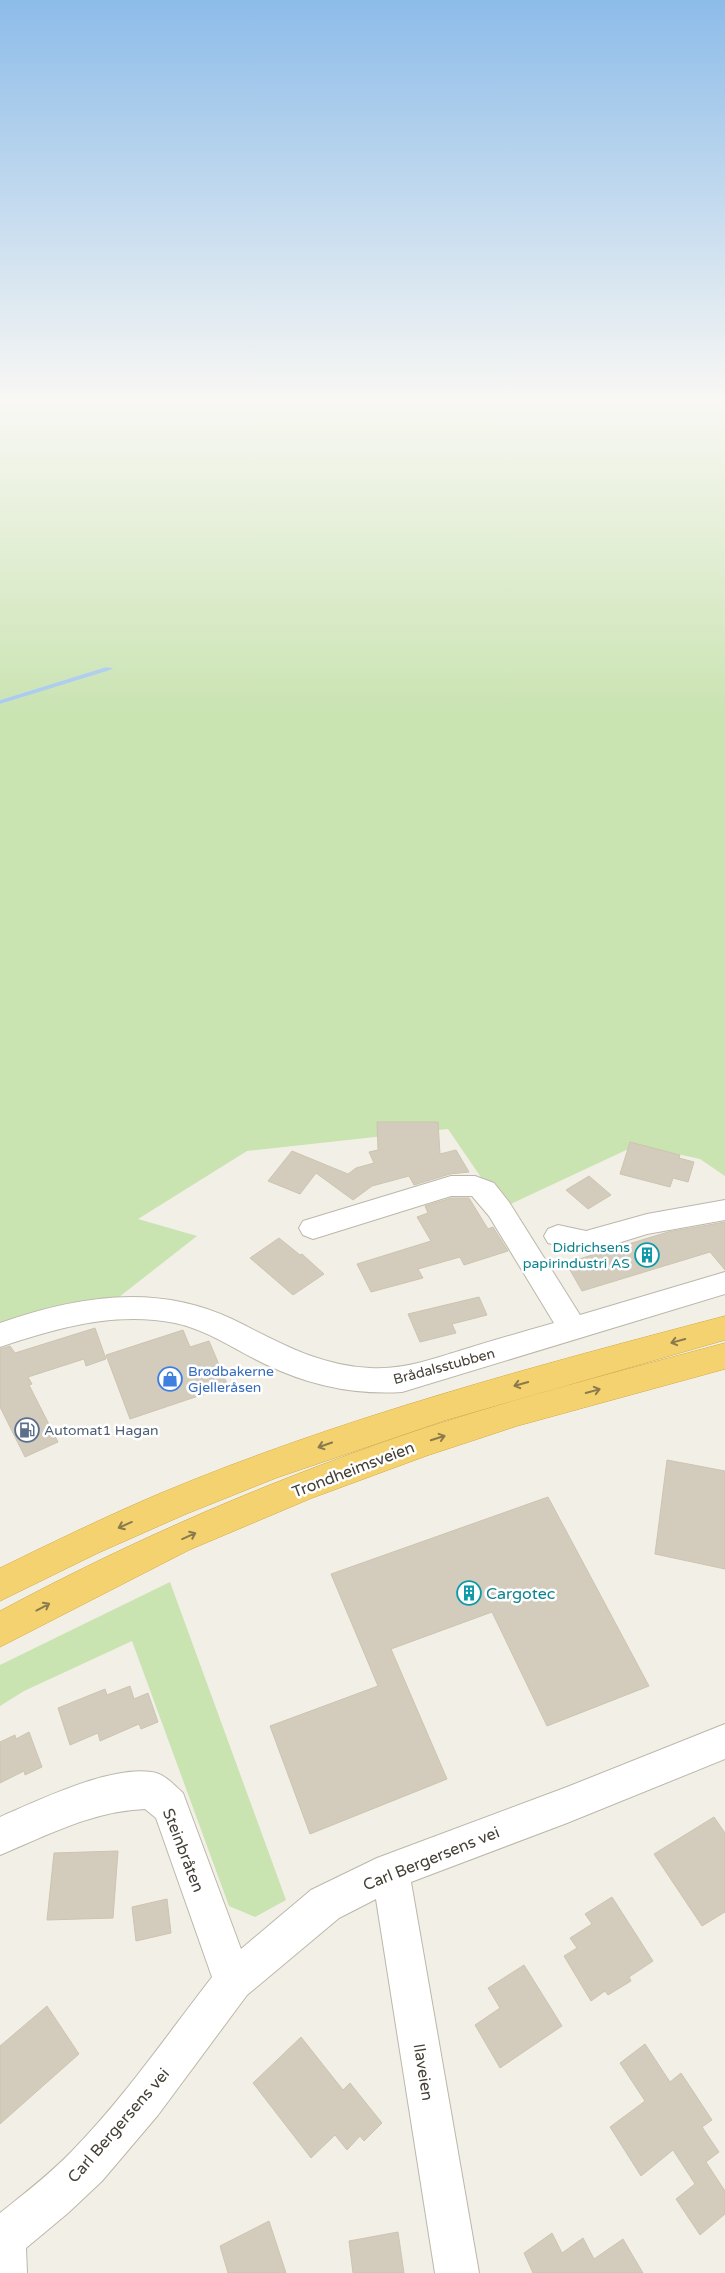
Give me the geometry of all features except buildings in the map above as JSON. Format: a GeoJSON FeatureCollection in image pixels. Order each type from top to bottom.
{"type":"FeatureCollection","features":[{"type":"Feature","properties":{"kind":"highway","name":"Trondheimsveien"},"geometry":{"type":"LineString","coordinates":[[0,1585],[48,1560],[178,1501],[322,1446],[557,1373],[725,1328]]}},
{"type":"Feature","properties":{"kind":"highway","name":"Trondheimsveien"},"geometry":{"type":"LineString","coordinates":[[0,1630],[125,1565],[190,1535],[332,1476],[487,1422],[578,1395],[725,1356]]}},
{"type":"Feature","properties":{"kind":"street"},"geometry":{"type":"LineString","coordinates":[[314,1228],[451,1186],[475,1186],[484,1190],[499,1209],[572,1329]]}},
{"type":"Feature","properties":{"kind":"street"},"geometry":{"type":"LineString","coordinates":[[558,1236],[586,1242],[647,1224],[725,1210]]}},
{"type":"Feature","properties":{"kind":"street","name":"Brådalsstubben"},"geometry":{"type":"LineString","coordinates":[[0,1335],[44,1320],[97,1308],[144,1308],[170,1311],[201,1319],[299,1366],[325,1374],[381,1382],[402,1380],[725,1283]]}},
{"type":"Feature","properties":{"kind":"street","name":"Carl Bergersens vei"},"geometry":{"type":"LineString","coordinates":[[3,2251],[53,2198],[87,2166],[143,2100],[233,1981],[325,1904],[390,1871],[568,1805],[725,1741]]}},
{"type":"Feature","properties":{"kind":"street","name":"Steinbråten"},"geometry":{"type":"LineString","coordinates":[[0,1836],[88,1799],[127,1790],[152,1790],[170,1806],[233,1981]]}},
{"type":"Feature","properties":{"kind":"street","name":"Ilaveien"},"geometry":{"type":"LineString","coordinates":[[390,1871],[457,2273]]}},
{"type":"Feature","properties":{"kind":"green space"},"geometry":{"type":"Polygon","coordinates":[[[0,506],[725,506],[725,1176],[700,1159],[637,1145],[502,1208],[448,1129],[247,1151],[138,1219],[197,1236],[119,1297],[79,1306],[0,1335],[0,704],[112,668],[106,667],[0,700],[0,506]]]}},
{"type":"Feature","properties":{"kind":"green space"},"geometry":{"type":"Polygon","coordinates":[[[170,1582],[286,1900],[255,1917],[229,1906],[132,1641],[24,1691],[0,1706],[0,1665],[170,1582]]]}},
{"type":"Feature","properties":{"kind":"water"},"geometry":{"type":"Polygon","coordinates":[[[106,667],[113,668],[0,704],[0,700],[106,667]]]}},
{"type":"Feature","properties":{"kind":"place","name":"Didrichsens papirindustri AS"},"geometry":{"type":"Point","coordinates":[647,1255]}},
{"type":"Feature","properties":{"kind":"place","name":"Brødbakerne Gjelleråsen"},"geometry":{"type":"Point","coordinates":[170,1379]}},
{"type":"Feature","properties":{"kind":"place","name":"Automat1 Hagan"},"geometry":{"type":"Point","coordinates":[27,1430]}},
{"type":"Feature","properties":{"kind":"place","name":"Cargotec"},"geometry":{"type":"Point","coordinates":[469,1593]}}]}
